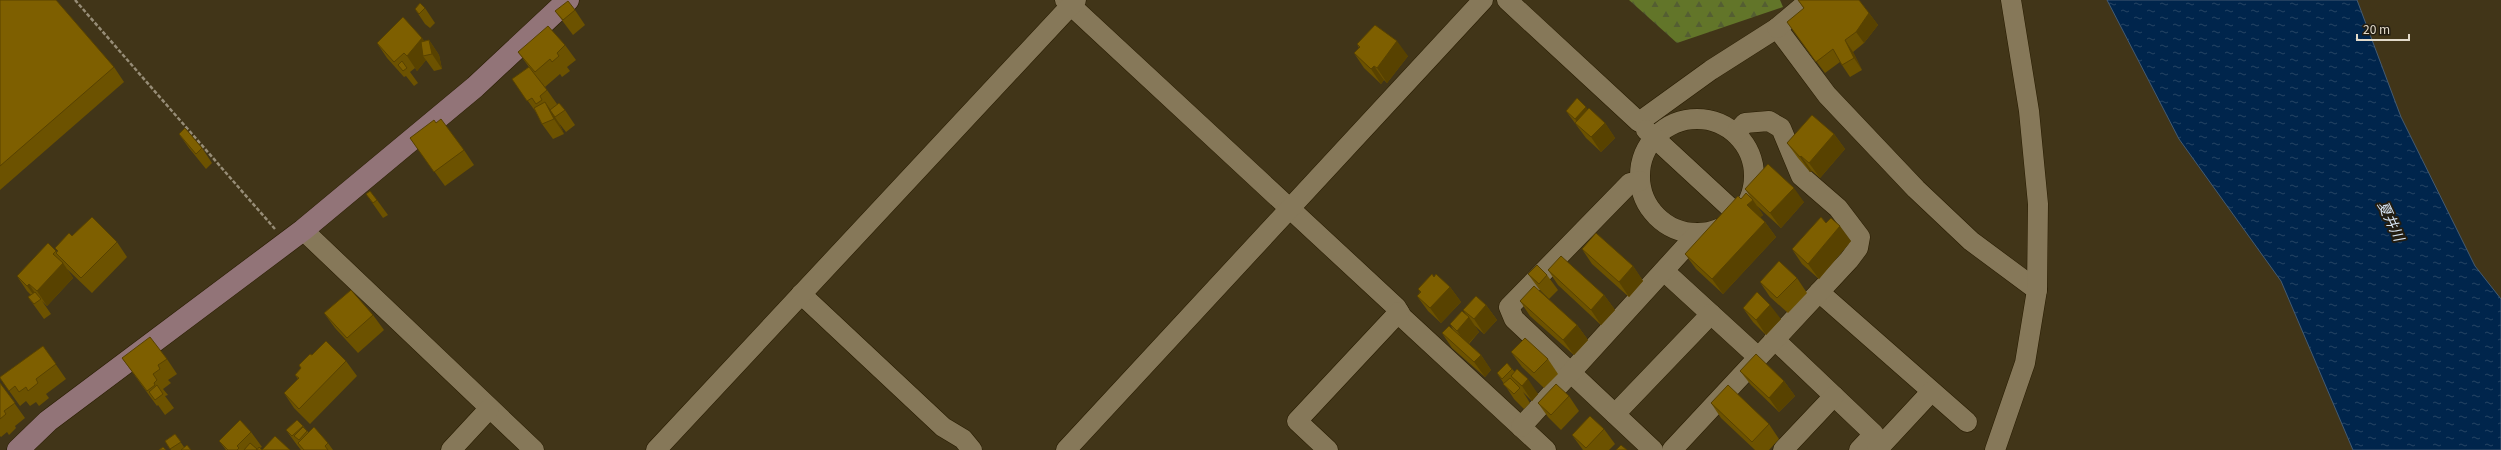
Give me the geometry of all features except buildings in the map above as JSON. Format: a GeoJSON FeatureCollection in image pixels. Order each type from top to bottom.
{"type":"FeatureCollection","features":[{"type":"Feature","properties":{"kind":"street"},"geometry":{"type":"LineString","coordinates":[[18,450],[48,421],[295,236],[475,87],[568,0]]}},
{"type":"Feature","properties":{"kind":"street"},"geometry":{"type":"LineString","coordinates":[[1066,450],[1483,0]]}},
{"type":"Feature","properties":{"kind":"street"},"geometry":{"type":"LineString","coordinates":[[1507,0],[1738,215]]}},
{"type":"Feature","properties":{"kind":"street"},"geometry":{"type":"LineString","coordinates":[[1639,122],[1711,70],[1778,28],[1810,0]]}},
{"type":"Feature","properties":{"kind":"street"},"geometry":{"type":"LineString","coordinates":[[1995,450],[2025,363],[2037,290],[2038,204],[2029,110],[2011,0]]}},
{"type":"Feature","properties":{"kind":"street"},"geometry":{"type":"LineString","coordinates":[[656,450],[1070,2],[1399,312],[1402,317],[1546,450]]}},
{"type":"Feature","properties":{"kind":"street"},"geometry":{"type":"LineString","coordinates":[[1778,28],[1827,95],[1916,189],[1971,241],[2037,290]]}},
{"type":"Feature","properties":{"kind":"street"},"geometry":{"type":"LineString","coordinates":[[1694,118],[1717,122],[1736,133],[1747,148],[1753,165],[1754,183],[1749,200],[1738,215],[1727,224],[1713,231],[1698,233],[1681,231],[1662,220],[1653,212],[1644,198],[1640,181],[1641,166],[1646,151],[1654,138],[1672,124],[1694,118]]}},
{"type":"Feature","properties":{"kind":"street"},"geometry":{"type":"LineString","coordinates":[[1672,450],[1849,260],[1858,248],[1860,237],[1838,208],[1800,176],[1795,166],[1788,140],[1781,128],[1769,121],[1760,121],[1745,123],[1736,133]]}},
{"type":"Feature","properties":{"kind":"street"},"geometry":{"type":"LineString","coordinates":[[1640,181],[1630,183],[1509,307],[1514,319],[1652,450]]}},
{"type":"Feature","properties":{"kind":"street"},"geometry":{"type":"LineString","coordinates":[[1521,427],[1572,374],[1698,233]]}},
{"type":"Feature","properties":{"kind":"street"},"geometry":{"type":"LineString","coordinates":[[295,236],[534,450]]}},
{"type":"Feature","properties":{"kind":"street"},"geometry":{"type":"LineString","coordinates":[[1664,271],[1758,357]]}},
{"type":"Feature","properties":{"kind":"street"},"geometry":{"type":"LineString","coordinates":[[1819,292],[1931,392],[1968,422]]}},
{"type":"Feature","properties":{"kind":"street"},"geometry":{"type":"LineString","coordinates":[[801,294],[943,427],[963,439],[972,450]]}},
{"type":"Feature","properties":{"kind":"street"},"geometry":{"type":"LineString","coordinates":[[1328,450],[1297,421],[1399,312]]}},
{"type":"Feature","properties":{"kind":"street"},"geometry":{"type":"LineString","coordinates":[[1615,414],[1711,314]]}},
{"type":"Feature","properties":{"kind":"street"},"geometry":{"type":"LineString","coordinates":[[1774,339],[1874,434],[1859,450]]}},
{"type":"Feature","properties":{"kind":"street"},"geometry":{"type":"LineString","coordinates":[[1877,450],[1931,392]]}},
{"type":"Feature","properties":{"kind":"street"},"geometry":{"type":"LineString","coordinates":[[1783,450],[1834,396]]}},
{"type":"Feature","properties":{"kind":"street"},"geometry":{"type":"LineString","coordinates":[[451,450],[489,409]]}},
{"type":"Feature","properties":{"kind":"path"},"geometry":{"type":"LineString","coordinates":[[75,0],[295,236]]}},
{"type":"Feature","properties":{"kind":"green space"},"geometry":{"type":"Polygon","coordinates":[[[1629,0],[1780,0],[1783,7],[1677,43],[1629,0]]]}},
{"type":"Feature","properties":{"kind":"water","name":"夏井川"},"geometry":{"type":"Polygon","coordinates":[[[2107,0],[2357,0],[2401,117],[2475,266],[2501,299],[2501,450],[2353,450],[2281,281],[2179,139],[2107,0]]]}}]}
